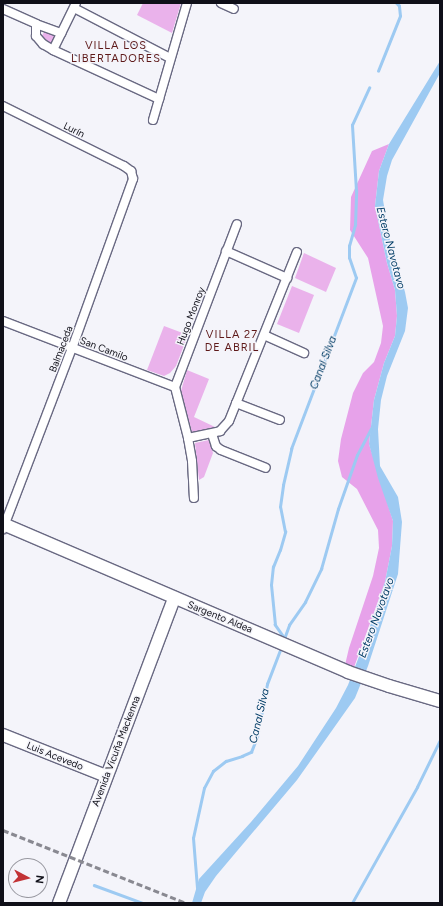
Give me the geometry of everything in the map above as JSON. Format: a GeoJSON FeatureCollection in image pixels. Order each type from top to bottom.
{"type":"FeatureCollection","features":[{"type":"Feature","properties":{"kind":"street"},"geometry":{"type":"LineString","coordinates":[[153,120],[187,3]]}},
{"type":"Feature","properties":{"kind":"street"},"geometry":{"type":"LineString","coordinates":[[221,3],[234,9]]}},
{"type":"Feature","properties":{"kind":"street"},"geometry":{"type":"LineString","coordinates":[[53,50],[75,6],[170,58]]}},
{"type":"Feature","properties":{"kind":"street"},"geometry":{"type":"LineString","coordinates":[[3,9],[36,24],[61,33]]}},
{"type":"Feature","properties":{"kind":"street"},"geometry":{"type":"LineString","coordinates":[[36,24],[36,36],[43,44],[159,99]]}},
{"type":"Feature","properties":{"kind":"street","name":"Lurín"},"geometry":{"type":"LineString","coordinates":[[3,106],[124,166],[133,175]]}},
{"type":"Feature","properties":{"kind":"street","name":"Balmaceda"},"geometry":{"type":"LineString","coordinates":[[4,526],[131,189],[133,175]]}},
{"type":"Feature","properties":{"kind":"street","name":"Hugo Monroy"},"geometry":{"type":"LineString","coordinates":[[175,387],[237,224]]}},
{"type":"Feature","properties":{"kind":"street"},"geometry":{"type":"LineString","coordinates":[[226,251],[287,278]]}},
{"type":"Feature","properties":{"kind":"street"},"geometry":{"type":"LineString","coordinates":[[188,438],[212,434],[220,430],[228,422],[297,252]]}},
{"type":"Feature","properties":{"kind":"street","name":"San Camilo"},"geometry":{"type":"LineString","coordinates":[[3,321],[175,387]]}},
{"type":"Feature","properties":{"kind":"street"},"geometry":{"type":"LineString","coordinates":[[264,335],[304,353]]}},
{"type":"Feature","properties":{"kind":"street"},"geometry":{"type":"LineString","coordinates":[[175,387],[188,438],[192,461],[194,498]]}},
{"type":"Feature","properties":{"kind":"street"},"geometry":{"type":"LineString","coordinates":[[236,403],[280,420]]}},
{"type":"Feature","properties":{"kind":"street"},"geometry":{"type":"LineString","coordinates":[[212,434],[216,446],[221,450],[266,468]]}},
{"type":"Feature","properties":{"kind":"street","name":"Sargento Aldea"},"geometry":{"type":"LineString","coordinates":[[4,526],[348,672],[369,680],[440,701]]}},
{"type":"Feature","properties":{"kind":"street","name":"Avenida Vicuña Mackenna"},"geometry":{"type":"LineString","coordinates":[[59,903],[174,598]]}},
{"type":"Feature","properties":{"kind":"street","name":"Luis Acevedo"},"geometry":{"type":"LineString","coordinates":[[3,735],[106,776]]}},
{"type":"Feature","properties":{"kind":"shaded area"},"geometry":{"type":"Polygon","coordinates":[[[143,3],[181,3],[172,33],[137,15],[143,3]]]}},
{"type":"Feature","properties":{"kind":"shaded area"},"geometry":{"type":"Polygon","coordinates":[[[44,32],[55,36],[51,44],[42,36],[44,32]]]}},
{"type":"Feature","properties":{"kind":"shaded area"},"geometry":{"type":"Polygon","coordinates":[[[389,144],[379,171],[375,206],[387,263],[395,290],[397,316],[395,336],[384,363],[374,400],[369,444],[393,521],[392,546],[385,582],[353,670],[345,665],[349,648],[373,576],[379,548],[378,530],[357,489],[342,477],[338,461],[341,439],[353,393],[363,373],[374,362],[381,343],[383,326],[368,258],[350,230],[351,197],[372,151],[389,144]]]}},
{"type":"Feature","properties":{"kind":"shaded area"},"geometry":{"type":"Polygon","coordinates":[[[304,253],[336,268],[326,292],[295,278],[304,253]]]}},
{"type":"Feature","properties":{"kind":"shaded area"},"geometry":{"type":"Polygon","coordinates":[[[292,286],[314,295],[299,333],[277,324],[292,286]]]}},
{"type":"Feature","properties":{"kind":"shaded area"},"geometry":{"type":"Polygon","coordinates":[[[164,326],[188,335],[176,366],[170,373],[164,376],[147,370],[164,326]]]}},
{"type":"Feature","properties":{"kind":"shaded area"},"geometry":{"type":"Polygon","coordinates":[[[187,370],[209,379],[194,417],[215,427],[211,429],[192,432],[181,391],[187,370]]]}},
{"type":"Feature","properties":{"kind":"shaded area"},"geometry":{"type":"Polygon","coordinates":[[[209,440],[213,453],[204,477],[199,480],[195,443],[209,440]]]}},
{"type":"Feature","properties":{"kind":"water","name":"Estero Navotavo"},"geometry":{"type":"Polygon","coordinates":[[[440,61],[440,73],[392,160],[387,176],[383,200],[390,241],[405,292],[408,308],[405,331],[387,376],[381,400],[378,429],[380,466],[398,497],[402,522],[398,574],[368,666],[355,698],[297,780],[216,876],[205,892],[201,903],[192,903],[199,879],[251,822],[298,766],[336,708],[348,685],[385,582],[392,546],[393,521],[378,478],[369,444],[374,400],[384,363],[395,336],[397,316],[395,290],[387,263],[375,206],[379,171],[389,144],[440,61]]]}},
{"type":"Feature","properties":{"kind":"waterway","name":"Canal Silva"},"geometry":{"type":"LineString","coordinates":[[378,71],[400,16],[399,6],[396,3]]}},
{"type":"Feature","properties":{"kind":"waterway","name":"Canal Silva"},"geometry":{"type":"LineString","coordinates":[[284,638],[275,625],[271,585],[273,567],[285,532],[280,507],[283,485],[291,449],[356,278],[349,258],[349,246],[355,225],[356,191],[352,125],[369,88]]}},
{"type":"Feature","properties":{"kind":"waterway","name":"Canal Silva"},"geometry":{"type":"LineString","coordinates":[[284,639],[289,625],[305,602],[321,569],[338,509],[357,455],[372,427]]}},
{"type":"Feature","properties":{"kind":"waterway","name":"Canal Silva"},"geometry":{"type":"LineString","coordinates":[[197,888],[193,838],[204,788],[213,771],[226,761],[251,752],[257,737],[267,684],[281,648]]}},
{"type":"Feature","properties":{"kind":"waterway"},"geometry":{"type":"LineString","coordinates":[[352,903],[417,787],[440,740]]}},
{"type":"Feature","properties":{"kind":"waterway"},"geometry":{"type":"LineString","coordinates":[[94,885],[143,903]]}},
{"type":"Feature","properties":{"kind":"railway"},"geometry":{"type":"LineString","coordinates":[[3,830],[186,903]]}},
{"type":"Feature","properties":{"kind":"district","name":"VILLA LOS LIBERTADORES"},"geometry":{"type":"Point","coordinates":[116,53]}},
{"type":"Feature","properties":{"kind":"district","name":"VILLA 27 DE ABRIL"},"geometry":{"type":"Point","coordinates":[232,342]}}]}
